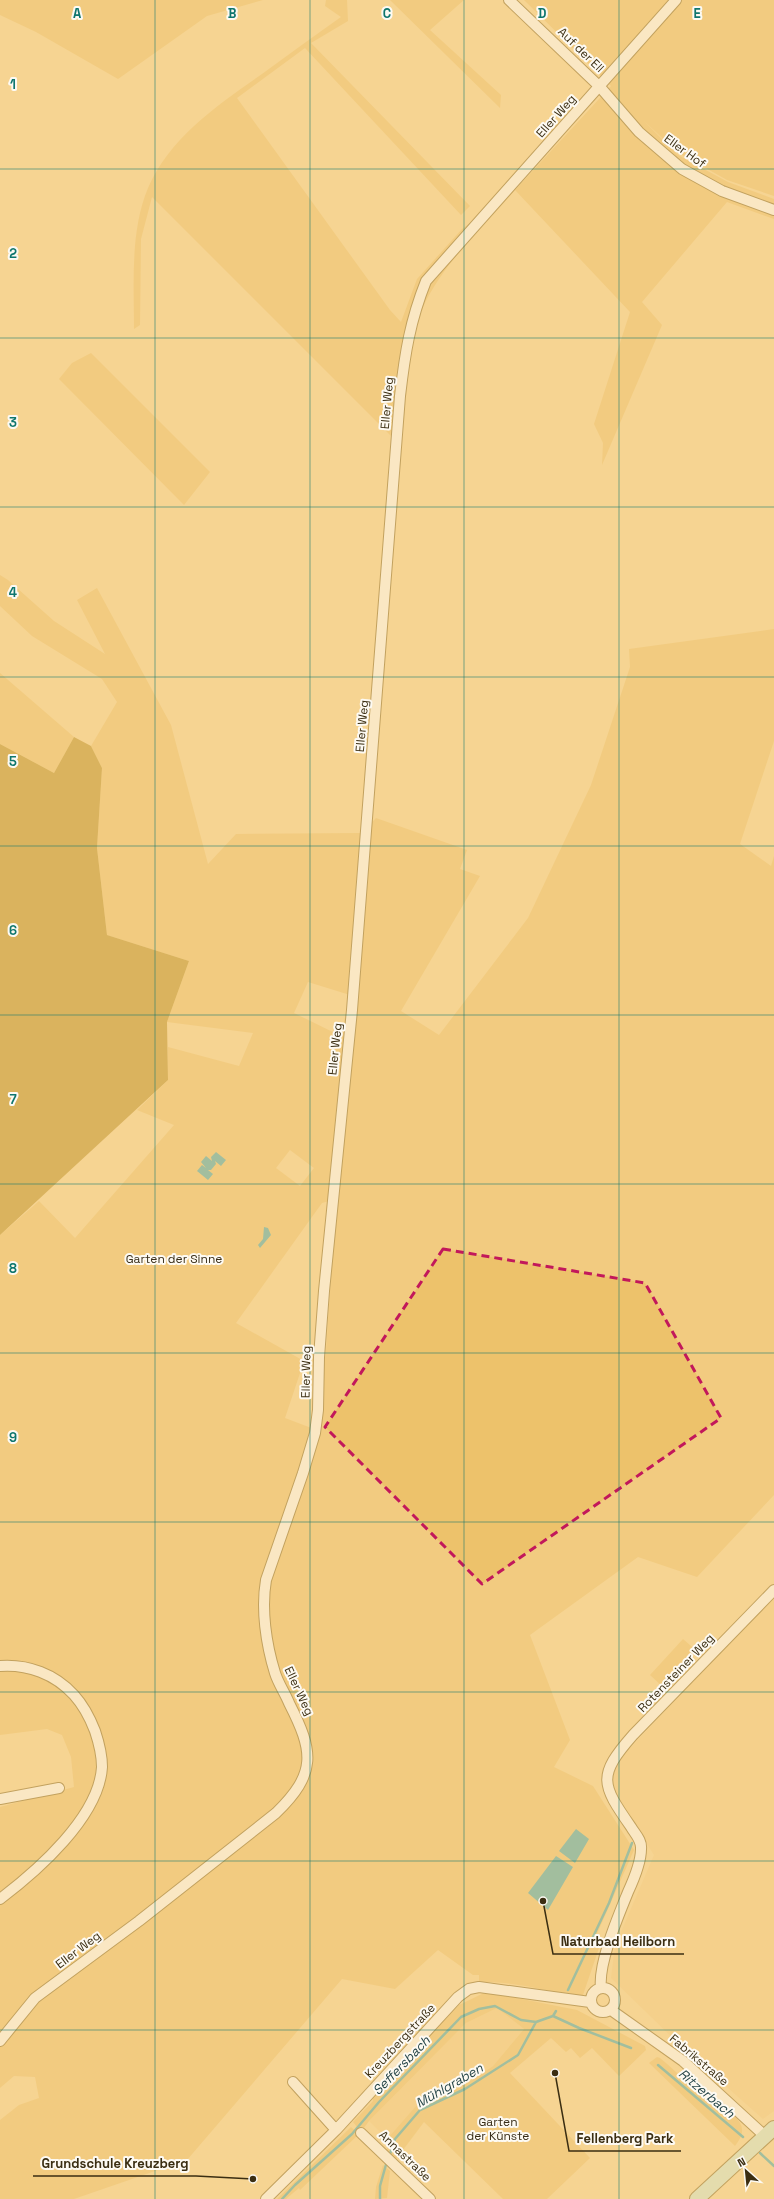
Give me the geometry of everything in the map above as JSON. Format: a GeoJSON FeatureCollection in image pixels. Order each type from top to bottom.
{"type":"FeatureCollection","features":[{"type":"Feature","properties":{"kind":"main road"},"geometry":{"type":"LineString","coordinates":[[697,2199],[770,2132]]}},
{"type":"Feature","properties":{"kind":"street","name":"Auf der Ell"},"geometry":{"type":"LineString","coordinates":[[509,0],[600,87]]}},
{"type":"Feature","properties":{"kind":"street","name":"Eller Weg"},"geometry":{"type":"LineString","coordinates":[[0,2042],[35,1998],[145,1916],[276,1814],[290,1800],[306,1773],[308,1755],[301,1725],[275,1674],[266,1624],[264,1592],[266,1580],[303,1473],[315,1433],[318,1410],[319,1357],[323,1299],[352,1010],[400,396],[406,342],[415,309],[426,281],[676,0]]}},
{"type":"Feature","properties":{"kind":"street","name":"Eller Hof"},"geometry":{"type":"LineString","coordinates":[[600,87],[639,132],[682,168],[722,191],[774,210]]}},
{"type":"Feature","properties":{"kind":"street","name":"Rotensteiner Weg"},"geometry":{"type":"LineString","coordinates":[[601,1988],[601,1968],[635,1875],[641,1849],[640,1840],[611,1799],[607,1781],[610,1766],[617,1754],[633,1735],[774,1590]]}},
{"type":"Feature","properties":{"kind":"street"},"geometry":{"type":"LineString","coordinates":[[0,1666],[22,1667],[50,1675],[70,1691],[86,1711],[93,1726],[100,1746],[102,1766],[97,1789],[72,1833],[44,1862],[0,1899]]}},
{"type":"Feature","properties":{"kind":"street"},"geometry":{"type":"LineString","coordinates":[[0,1799],[59,1788]]}},
{"type":"Feature","properties":{"kind":"street","name":"Kreuzbergstraße"},"geometry":{"type":"LineString","coordinates":[[266,2199],[336,2130],[458,1997],[470,1989],[479,1987],[590,2002]]}},
{"type":"Feature","properties":{"kind":"street"},"geometry":{"type":"LineString","coordinates":[[590,2002],[592,1994],[601,1988],[608,1989],[614,1994],[615,2002],[611,2010]]}},
{"type":"Feature","properties":{"kind":"street","name":"Fabrikstraße"},"geometry":{"type":"LineString","coordinates":[[590,2002],[597,2011],[605,2012],[611,2010],[683,2061],[770,2132]]}},
{"type":"Feature","properties":{"kind":"street"},"geometry":{"type":"LineString","coordinates":[[293,2082],[336,2130]]}},
{"type":"Feature","properties":{"kind":"street","name":"Annastraße"},"geometry":{"type":"LineString","coordinates":[[361,2133],[430,2199]]}},
{"type":"Feature","properties":{"kind":"highlighted area"},"geometry":{"type":"Polygon","coordinates":[[[443,1249],[645,1283],[721,1418],[482,1584],[325,1427],[443,1249]]]}},
{"type":"Feature","properties":{"kind":"shaded area"},"geometry":{"type":"Polygon","coordinates":[[[74,737],[91,746],[102,768],[97,848],[107,935],[189,961],[167,1022],[168,1080],[0,1235],[0,744],[54,773],[74,737]]]}},
{"type":"Feature","properties":{"kind":"shaded area"},"geometry":{"type":"Polygon","coordinates":[[[774,1596],[774,2111],[763,2119],[684,2049],[611,1978],[615,1946],[654,1855],[621,1804],[611,1782],[618,1761],[774,1596]]]}},
{"type":"Feature","properties":{"kind":"shaded area"},"geometry":{"type":"Polygon","coordinates":[[[497,2008],[524,2029],[493,2066],[463,2086],[417,2105],[387,2139],[369,2121],[466,2023],[497,2008]]]}},
{"type":"Feature","properties":{"kind":"green space"},"geometry":{"type":"Polygon","coordinates":[[[0,0],[263,0],[207,16],[118,79],[36,32],[0,15],[0,0]]]}},
{"type":"Feature","properties":{"kind":"green space"},"geometry":{"type":"Polygon","coordinates":[[[326,0],[347,0],[348,21],[311,43],[470,206],[461,215],[305,48],[237,98],[390,310],[401,322],[417,279],[462,229],[515,190],[453,260],[442,275],[423,307],[408,356],[399,444],[152,197],[141,239],[140,325],[134,329],[134,257],[138,222],[148,188],[157,170],[182,137],[197,123],[229,97],[341,17],[325,6],[326,0]]]}},
{"type":"Feature","properties":{"kind":"green space"},"geometry":{"type":"Polygon","coordinates":[[[390,0],[464,0],[430,30],[501,95],[500,108],[390,0]]]}},
{"type":"Feature","properties":{"kind":"green space"},"geometry":{"type":"Polygon","coordinates":[[[524,0],[774,0],[774,196],[727,180],[677,152],[643,120],[678,155],[728,182],[774,199],[774,219],[727,202],[642,302],[662,325],[602,465],[603,443],[594,424],[630,312],[515,190],[611,86],[524,0]]]}},
{"type":"Feature","properties":{"kind":"green space"},"geometry":{"type":"Polygon","coordinates":[[[91,353],[210,472],[184,505],[59,379],[72,363],[91,353]]]}},
{"type":"Feature","properties":{"kind":"green space","name":"Garten der Sinne"},"geometry":{"type":"Polygon","coordinates":[[[0,575],[8,580],[54,621],[105,654],[77,600],[97,588],[171,725],[208,864],[236,834],[362,833],[376,818],[467,850],[460,869],[480,876],[401,1011],[439,1035],[528,918],[591,785],[630,667],[629,649],[774,629],[774,741],[740,844],[771,866],[774,856],[774,1495],[697,1577],[638,1557],[530,1635],[570,1740],[554,1767],[593,1786],[634,1850],[592,1945],[599,1948],[583,1995],[577,1997],[516,1984],[479,1982],[479,1975],[473,1975],[438,1950],[395,1989],[342,1979],[187,2160],[74,2199],[0,2199],[0,2120],[19,2105],[39,2098],[35,2077],[14,2076],[0,2088],[0,1807],[74,1787],[71,1757],[62,1735],[47,1729],[0,1735],[0,1235],[39,1201],[75,1238],[174,1125],[137,1110],[168,1080],[168,1047],[239,1066],[253,1033],[167,1022],[189,961],[107,935],[97,848],[102,768],[91,746],[117,702],[102,679],[32,636],[0,606],[0,575]],[[308,982],[294,1013],[341,1036],[350,995],[308,982]],[[290,1150],[276,1168],[300,1186],[314,1168],[290,1150]],[[336,1199],[322,1203],[236,1323],[304,1361],[285,1418],[314,1429],[326,1351],[336,1199]]]}},
{"type":"Feature","properties":{"kind":"green space"},"geometry":{"type":"Polygon","coordinates":[[[0,673],[74,737],[54,773],[0,744],[0,673]]]}},
{"type":"Feature","properties":{"kind":"green space"},"geometry":{"type":"Polygon","coordinates":[[[683,1639],[698,1652],[664,1688],[650,1675],[683,1639]]]}},
{"type":"Feature","properties":{"kind":"green space","name":"Garten der Künste"},"geometry":{"type":"Polygon","coordinates":[[[486,1992],[577,2010],[645,2046],[646,2050],[619,2076],[592,2048],[580,2058],[571,2048],[566,2052],[551,2038],[510,2073],[590,2158],[547,2199],[503,2199],[424,2122],[394,2162],[387,2155],[387,2139],[416,2106],[463,2086],[493,2066],[524,2029],[497,2008],[466,2023],[369,2121],[361,2132],[353,2122],[373,2101],[373,2095],[459,2005],[486,1992]]]}},
{"type":"Feature","properties":{"kind":"green space"},"geometry":{"type":"Polygon","coordinates":[[[657,2057],[703,2095],[738,2120],[742,2132],[735,2146],[649,2063],[657,2057]]]}},
{"type":"Feature","properties":{"kind":"green space"},"geometry":{"type":"Polygon","coordinates":[[[351,2127],[359,2134],[300,2190],[299,2188],[286,2199],[277,2199],[351,2127]]]}},
{"type":"Feature","properties":{"kind":"green space"},"geometry":{"type":"Polygon","coordinates":[[[383,2165],[390,2171],[387,2198],[375,2199],[376,2187],[383,2165]]]}},
{"type":"Feature","properties":{"kind":"water"},"geometry":{"type":"Polygon","coordinates":[[[216,1152],[226,1160],[221,1166],[215,1161],[216,1164],[211,1170],[208,1170],[213,1174],[208,1180],[197,1171],[202,1165],[206,1168],[201,1162],[206,1156],[212,1161],[211,1157],[216,1152]]]}},
{"type":"Feature","properties":{"kind":"water"},"geometry":{"type":"Polygon","coordinates":[[[264,1227],[268,1228],[271,1235],[260,1248],[258,1245],[263,1239],[264,1227]]]}},
{"type":"Feature","properties":{"kind":"water"},"geometry":{"type":"Polygon","coordinates":[[[576,1829],[589,1839],[575,1863],[559,1851],[576,1829]]]}},
{"type":"Feature","properties":{"kind":"water"},"geometry":{"type":"Polygon","coordinates":[[[556,1856],[573,1867],[548,1910],[528,1893],[556,1856]]]}},
{"type":"Feature","properties":{"kind":"waterway","name":"Seffersbach"},"geometry":{"type":"LineString","coordinates":[[568,1990],[609,1903],[632,1843]]}},
{"type":"Feature","properties":{"kind":"waterway","name":"Seffersbach"},"geometry":{"type":"LineString","coordinates":[[282,2199],[295,2185],[352,2134],[379,2102],[461,2017],[479,2009],[495,2006],[521,2020],[536,2022],[553,2016],[556,2011]]}},
{"type":"Feature","properties":{"kind":"waterway","name":"Ritzerbach"},"geometry":{"type":"LineString","coordinates":[[553,2016],[579,2028],[631,2048]]}},
{"type":"Feature","properties":{"kind":"waterway","name":"Mühlgraben"},"geometry":{"type":"LineString","coordinates":[[389,2157],[395,2139],[420,2110],[465,2089],[518,2055],[536,2022]]}},
{"type":"Feature","properties":{"kind":"waterway","name":"Ritzerbach"},"geometry":{"type":"LineString","coordinates":[[658,2065],[743,2137]]}},
{"type":"Feature","properties":{"kind":"waterway","name":"Ritzerbach"},"geometry":{"type":"LineString","coordinates":[[760,2153],[774,2166]]}},
{"type":"Feature","properties":{"kind":"waterway","name":"Mühlgraben"},"geometry":{"type":"LineString","coordinates":[[380,2199],[380,2186],[387,2161]]}},
{"type":"Feature","properties":{"kind":"place","name":"Naturbad Heilborn"},"geometry":{"type":"Point","coordinates":[543,1901]}},
{"type":"Feature","properties":{"kind":"place","name":"Fellenberg Park"},"geometry":{"type":"Point","coordinates":[555,2073]}},
{"type":"Feature","properties":{"kind":"place","name":"Grundschule Kreuzberg"},"geometry":{"type":"Point","coordinates":[253,2179]}}]}
